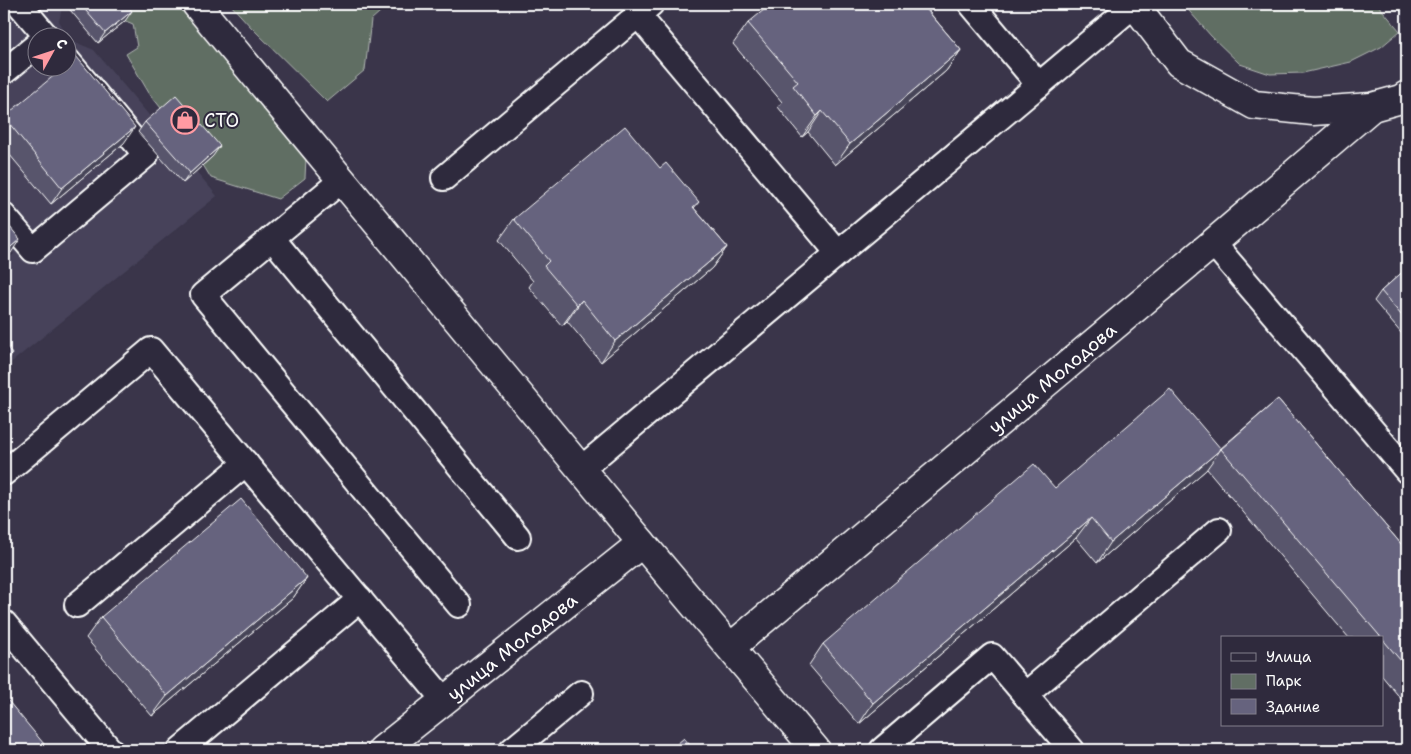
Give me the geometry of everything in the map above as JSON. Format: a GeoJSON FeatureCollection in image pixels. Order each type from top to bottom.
{"type":"FeatureCollection","features":[{"type":"Feature","properties":{"kind":"street"},"geometry":{"type":"LineString","coordinates":[[196,4],[642,543],[816,750]]}},
{"type":"Feature","properties":{"kind":"street"},"geometry":{"type":"LineString","coordinates":[[1134,4],[1179,63],[1254,105],[1312,111],[1372,106],[1401,99],[1407,95]]}},
{"type":"Feature","properties":{"kind":"street","name":"улица Молодова"},"geometry":{"type":"LineString","coordinates":[[731,648],[1213,243],[1372,106]]}},
{"type":"Feature","properties":{"kind":"street","name":"улица Молодова"},"geometry":{"type":"LineString","coordinates":[[382,750],[642,543]]}},
{"type":"Feature","properties":{"kind":"lane"},"geometry":{"type":"LineString","coordinates":[[19,4],[36,28]]}},
{"type":"Feature","properties":{"kind":"lane"},"geometry":{"type":"LineString","coordinates":[[971,4],[1039,85]]}},
{"type":"Feature","properties":{"kind":"lane"},"geometry":{"type":"LineString","coordinates":[[581,469],[1134,4]]}},
{"type":"Feature","properties":{"kind":"lane"},"geometry":{"type":"LineString","coordinates":[[444,178],[645,9],[838,253]]}},
{"type":"Feature","properties":{"kind":"lane"},"geometry":{"type":"LineString","coordinates":[[4,72],[28,52]]}},
{"type":"Feature","properties":{"kind":"lane"},"geometry":{"type":"LineString","coordinates":[[4,216],[33,250],[146,155],[78,73]]}},
{"type":"Feature","properties":{"kind":"lane"},"geometry":{"type":"LineString","coordinates":[[342,180],[203,295],[459,605]]}},
{"type":"Feature","properties":{"kind":"lane"},"geometry":{"type":"LineString","coordinates":[[272,238],[518,537]]}},
{"type":"Feature","properties":{"kind":"lane"},"geometry":{"type":"LineString","coordinates":[[1213,243],[1407,471]]}},
{"type":"Feature","properties":{"kind":"lane"},"geometry":{"type":"LineString","coordinates":[[4,473],[151,350],[444,700]]}},
{"type":"Feature","properties":{"kind":"lane"},"geometry":{"type":"LineString","coordinates":[[77,605],[246,463]]}},
{"type":"Feature","properties":{"kind":"lane"},"geometry":{"type":"LineString","coordinates":[[1025,695],[1219,530]]}},
{"type":"Feature","properties":{"kind":"lane"},"geometry":{"type":"LineString","coordinates":[[180,750],[360,599]]}},
{"type":"Feature","properties":{"kind":"lane"},"geometry":{"type":"LineString","coordinates":[[4,623],[110,750]]}},
{"type":"Feature","properties":{"kind":"lane"},"geometry":{"type":"LineString","coordinates":[[882,750],[992,656],[1072,750]]}},
{"type":"Feature","properties":{"kind":"lane"},"geometry":{"type":"LineString","coordinates":[[512,750],[581,693]]}},
{"type":"Feature","properties":{"kind":"shaded area"},"geometry":{"type":"Polygon","coordinates":[[[4,4],[63,4],[59,21],[63,28],[28,28],[28,78],[78,78],[78,43],[94,50],[217,196],[8,365],[4,359],[4,262],[14,254],[4,241],[4,4]]]}},
{"type":"Feature","properties":{"kind":"green space"},"geometry":{"type":"Polygon","coordinates":[[[106,4],[178,4],[271,111],[306,157],[305,178],[278,199],[211,178],[192,147],[149,93],[126,54],[137,47],[133,24],[111,15],[106,4]]]}},
{"type":"Feature","properties":{"kind":"green space"},"geometry":{"type":"Polygon","coordinates":[[[230,4],[389,4],[371,20],[365,70],[327,102],[230,4]]]}},
{"type":"Feature","properties":{"kind":"green space"},"geometry":{"type":"Polygon","coordinates":[[[1183,4],[1377,4],[1400,31],[1381,47],[1351,62],[1303,73],[1270,74],[1240,64],[1211,36],[1183,4]]]}},
{"type":"Feature","properties":{"kind":"building"},"geometry":{"type":"Polygon","coordinates":[[[80,4],[126,4],[132,11],[105,33],[80,4]]]}},
{"type":"Feature","properties":{"kind":"building"},"geometry":{"type":"Polygon","coordinates":[[[771,4],[931,4],[933,6],[927,10],[961,50],[850,144],[822,111],[817,116],[793,86],[798,82],[748,23],[771,4]]]}},
{"type":"Feature","properties":{"kind":"building"},"geometry":{"type":"Polygon","coordinates":[[[78,58],[135,127],[62,188],[4,117],[51,78],[78,78],[78,58]]]}},
{"type":"Feature","properties":{"kind":"building"},"geometry":{"type":"Polygon","coordinates":[[[176,95],[220,146],[190,173],[145,122],[176,95]]]}},
{"type":"Feature","properties":{"kind":"building"},"geometry":{"type":"Polygon","coordinates":[[[625,126],[660,168],[666,163],[699,202],[693,207],[727,247],[615,341],[582,300],[577,305],[544,266],[549,261],[514,219],[625,126]]]}},
{"type":"Feature","properties":{"kind":"building"},"geometry":{"type":"Polygon","coordinates":[[[4,220],[20,239],[4,253],[4,220]]]}},
{"type":"Feature","properties":{"kind":"building"},"geometry":{"type":"Polygon","coordinates":[[[1407,268],[1407,322],[1381,291],[1407,268]]]}},
{"type":"Feature","properties":{"kind":"building"},"geometry":{"type":"Polygon","coordinates":[[[4,343],[12,354],[4,361],[4,343]]]}},
{"type":"Feature","properties":{"kind":"building"},"geometry":{"type":"Polygon","coordinates":[[[1170,389],[1221,449],[1111,542],[1091,518],[873,703],[823,644],[1034,464],[1055,488],[1170,389]]]}},
{"type":"Feature","properties":{"kind":"building"},"geometry":{"type":"Polygon","coordinates":[[[1278,399],[1407,551],[1407,668],[1384,641],[1384,636],[1380,636],[1221,449],[1278,399]]]}},
{"type":"Feature","properties":{"kind":"building"},"geometry":{"type":"Polygon","coordinates":[[[241,499],[307,578],[167,696],[101,617],[241,499]]]}},
{"type":"Feature","properties":{"kind":"building"},"geometry":{"type":"Polygon","coordinates":[[[4,696],[49,750],[4,750],[4,696]]]}},
{"type":"Feature","properties":{"kind":"building"},"geometry":{"type":"Polygon","coordinates":[[[684,738],[694,750],[670,750],[684,738]]]}},
{"type":"Feature","properties":{"kind":"place","name":"СТО"},"geometry":{"type":"Point","coordinates":[185,120]}}]}
